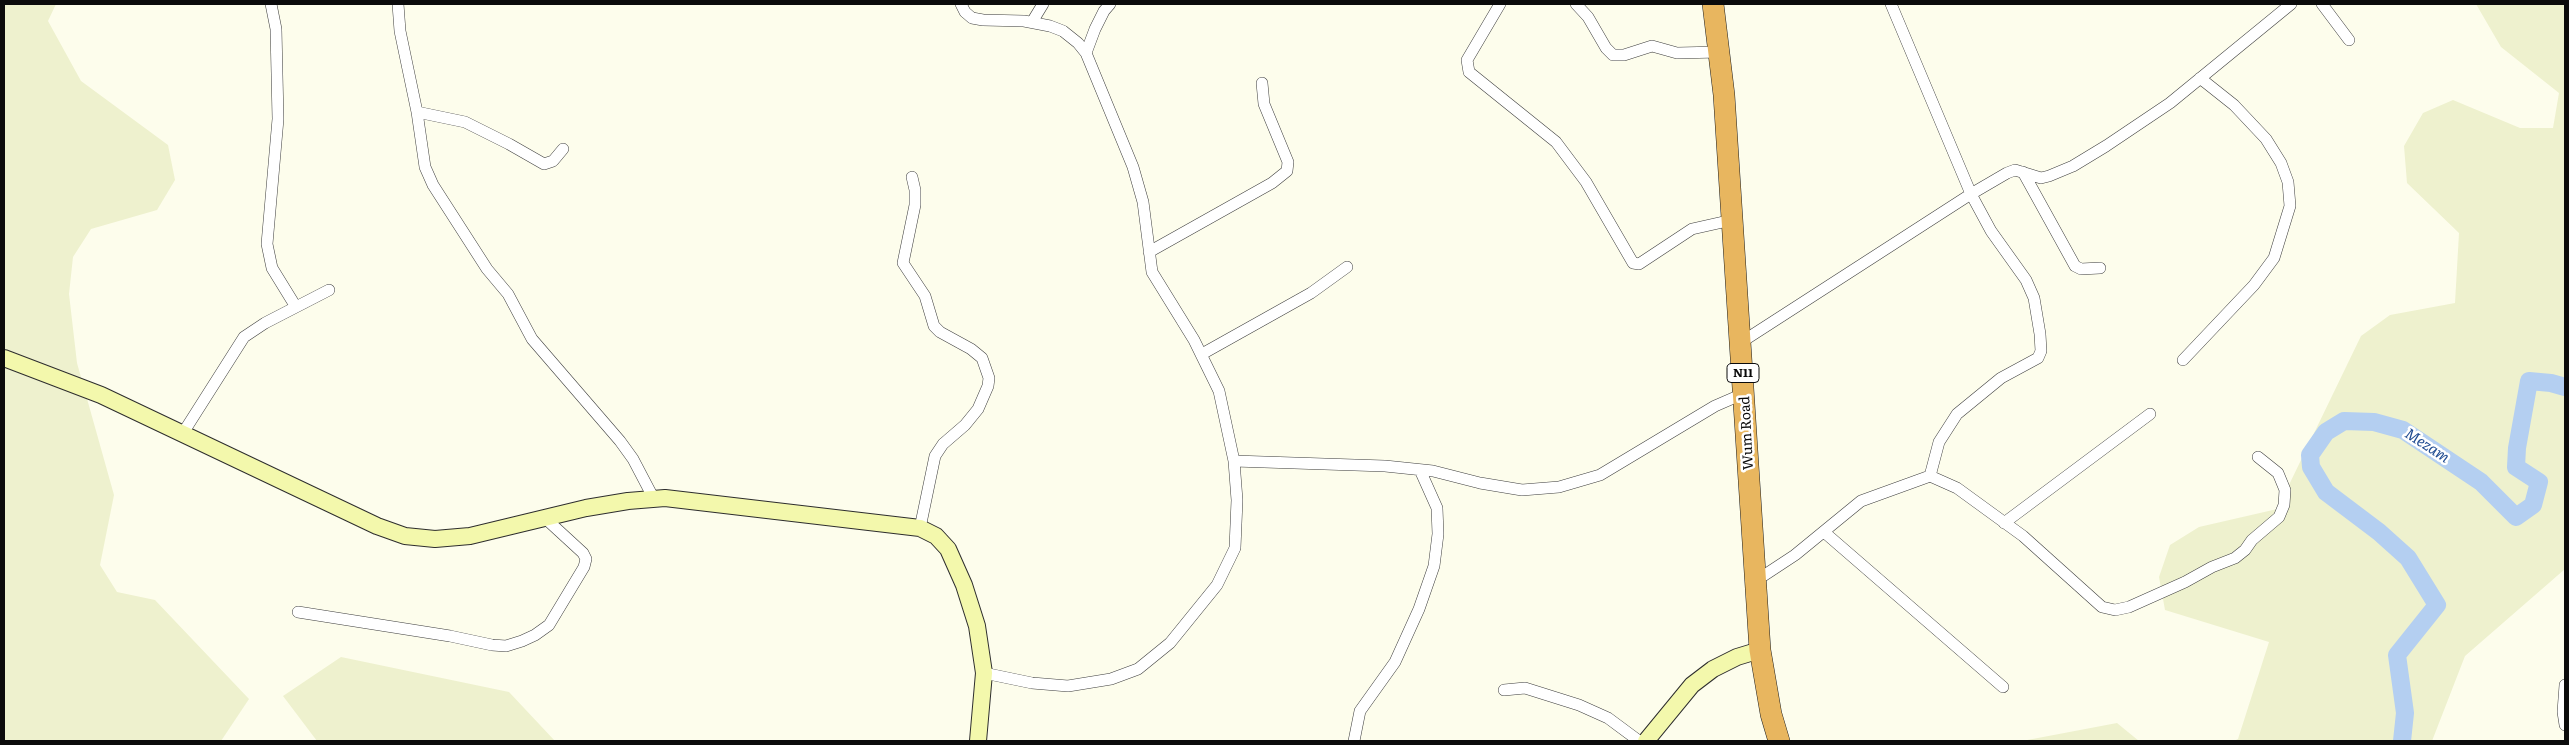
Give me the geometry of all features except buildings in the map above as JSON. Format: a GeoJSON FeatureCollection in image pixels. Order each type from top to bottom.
{"type":"FeatureCollection","features":[{"type":"Feature","properties":{"kind":"highway","name":"Wum Road"},"geometry":{"type":"LineString","coordinates":[[1713,4],[1724,95],[1745,393],[1754,582],[1760,650],[1771,714],[1779,741]]}},
{"type":"Feature","properties":{"kind":"street"},"geometry":{"type":"LineString","coordinates":[[271,4],[276,29],[278,119],[267,244],[272,268],[296,307]]}},
{"type":"Feature","properties":{"kind":"street"},"geometry":{"type":"LineString","coordinates":[[398,4],[400,31],[417,112],[425,167],[432,186],[487,269],[508,294],[532,339],[620,441],[633,459],[654,499]]}},
{"type":"Feature","properties":{"kind":"street"},"geometry":{"type":"LineString","coordinates":[[961,4],[964,12],[972,18],[1037,23],[1063,31],[1078,43],[1086,53],[1133,167],[1143,202],[1152,272],[1202,354],[1218,391],[1234,461],[1237,500],[1236,548],[1217,585],[1170,643],[1138,669],[1111,679],[1068,686],[1032,683],[984,674]]}},
{"type":"Feature","properties":{"kind":"street"},"geometry":{"type":"LineString","coordinates":[[1086,53],[1104,11],[1110,4]]}},
{"type":"Feature","properties":{"kind":"street"},"geometry":{"type":"LineString","coordinates":[[1500,4],[1467,60],[1469,72],[1556,142],[1586,182],[1633,263],[1639,264],[1692,229],[1732,220]]}},
{"type":"Feature","properties":{"kind":"street"},"geometry":{"type":"LineString","coordinates":[[1576,4],[1588,17],[1606,48],[1613,55],[1624,55],[1652,46],[1677,53],[1719,52]]}},
{"type":"Feature","properties":{"kind":"street"},"geometry":{"type":"LineString","coordinates":[[1892,4],[1971,194],[1991,231],[2026,280],[2034,298],[2041,351],[2038,358],[2001,378],[1956,414],[1939,442],[1930,476]]}},
{"type":"Feature","properties":{"kind":"street"},"geometry":{"type":"LineString","coordinates":[[1740,343],[1971,194],[2007,174],[2015,170],[2041,178],[2073,166],[2151,116],[2291,4]]}},
{"type":"Feature","properties":{"kind":"street"},"geometry":{"type":"LineString","coordinates":[[2322,4],[2349,40]]}},
{"type":"Feature","properties":{"kind":"street"},"geometry":{"type":"LineString","coordinates":[[1037,23],[1042,7]]}},
{"type":"Feature","properties":{"kind":"street"},"geometry":{"type":"LineString","coordinates":[[2183,360],[2254,285],[2274,258],[2290,206],[2288,182],[2281,163],[2266,139],[2234,105],[2200,78]]}},
{"type":"Feature","properties":{"kind":"street"},"geometry":{"type":"LineString","coordinates":[[1149,252],[1272,182],[1287,171],[1288,162],[1264,104],[1262,82]]}},
{"type":"Feature","properties":{"kind":"street"},"geometry":{"type":"LineString","coordinates":[[417,112],[464,122],[544,164],[553,161],[563,148]]}},
{"type":"Feature","properties":{"kind":"street"},"geometry":{"type":"LineString","coordinates":[[2023,172],[2075,266],[2081,269],[2100,268]]}},
{"type":"Feature","properties":{"kind":"street"},"geometry":{"type":"LineString","coordinates":[[912,178],[916,190],[915,205],[903,263],[925,296],[934,326],[940,332],[971,348],[982,358],[989,378],[988,386],[978,409],[943,444],[936,456],[920,528]]}},
{"type":"Feature","properties":{"kind":"street"},"geometry":{"type":"LineString","coordinates":[[1202,354],[1311,294],[1347,267]]}},
{"type":"Feature","properties":{"kind":"street"},"geometry":{"type":"LineString","coordinates":[[183,433],[236,346],[244,337],[329,290]]}},
{"type":"Feature","properties":{"kind":"street"},"geometry":{"type":"LineString","coordinates":[[4,358],[17,361],[101,396],[377,526],[405,536],[435,539],[470,536],[603,505],[654,499],[920,528],[936,536],[948,549],[960,576],[977,626],[984,674],[978,741]]}},
{"type":"Feature","properties":{"kind":"street"},"geometry":{"type":"LineString","coordinates":[[1234,461],[1420,470],[1522,490],[1579,482],[1600,475],[1715,406],[1745,393]]}},
{"type":"Feature","properties":{"kind":"street"},"geometry":{"type":"LineString","coordinates":[[2004,523],[2150,414]]}},
{"type":"Feature","properties":{"kind":"street"},"geometry":{"type":"LineString","coordinates":[[1754,582],[1824,532],[1861,501],[1930,476],[1957,488],[2023,536],[2102,607],[2115,610],[2129,608],[2185,582],[2212,566],[2235,558],[2245,550],[2252,540],[2279,517],[2284,505],[2285,490],[2278,473],[2258,457]]}},
{"type":"Feature","properties":{"kind":"street"},"geometry":{"type":"LineString","coordinates":[[1354,741],[1360,711],[1395,662],[1434,566],[1438,534],[1437,508],[1420,470]]}},
{"type":"Feature","properties":{"kind":"street"},"geometry":{"type":"LineString","coordinates":[[298,612],[450,636],[492,645],[506,646],[522,641],[549,625],[574,588],[586,559],[583,553],[546,519]]}},
{"type":"Feature","properties":{"kind":"street"},"geometry":{"type":"LineString","coordinates":[[1824,532],[2003,688]]}},
{"type":"Feature","properties":{"kind":"street"},"geometry":{"type":"LineString","coordinates":[[1646,741],[1692,685],[1713,669],[1737,657],[1760,650]]}},
{"type":"Feature","properties":{"kind":"street"},"geometry":{"type":"LineString","coordinates":[[2565,685],[2563,712],[2565,725]]}},
{"type":"Feature","properties":{"kind":"street"},"geometry":{"type":"LineString","coordinates":[[1504,690],[1526,688],[1579,705],[1608,718],[1639,741]]}},
{"type":"Feature","properties":{"kind":"green space"},"geometry":{"type":"Polygon","coordinates":[[[6,4],[56,4],[48,21],[81,81],[168,145],[175,180],[157,210],[91,229],[73,257],[69,294],[77,363],[114,495],[100,565],[117,592],[155,600],[249,699],[221,741],[4,741],[4,6],[6,4]]]}},
{"type":"Feature","properties":{"kind":"green space"},"geometry":{"type":"Polygon","coordinates":[[[2476,4],[2565,4],[2565,569],[2465,656],[2432,741],[2234,741],[2238,739],[2269,642],[2165,610],[2159,577],[2170,545],[2199,527],[2286,507],[2287,489],[2361,336],[2390,315],[2455,303],[2459,233],[2407,183],[2404,146],[2423,113],[2453,100],[2520,128],[2553,128],[2559,93],[2501,47],[2476,4]]]}},
{"type":"Feature","properties":{"kind":"green space"},"geometry":{"type":"Polygon","coordinates":[[[341,657],[509,692],[555,741],[317,741],[283,696],[341,657]]]}},
{"type":"Feature","properties":{"kind":"green space"},"geometry":{"type":"Polygon","coordinates":[[[2117,723],[2139,741],[2022,741],[2117,723]]]}},
{"type":"Feature","properties":{"kind":"waterway","name":"Mezam"},"geometry":{"type":"LineString","coordinates":[[2402,741],[2405,713],[2397,655],[2437,605],[2408,558],[2379,532],[2326,492],[2311,467],[2310,455],[2326,432],[2344,421],[2374,422],[2403,430],[2481,482],[2516,517],[2533,505],[2539,482],[2516,467],[2517,448],[2529,381],[2551,383],[2565,387]]}}]}
